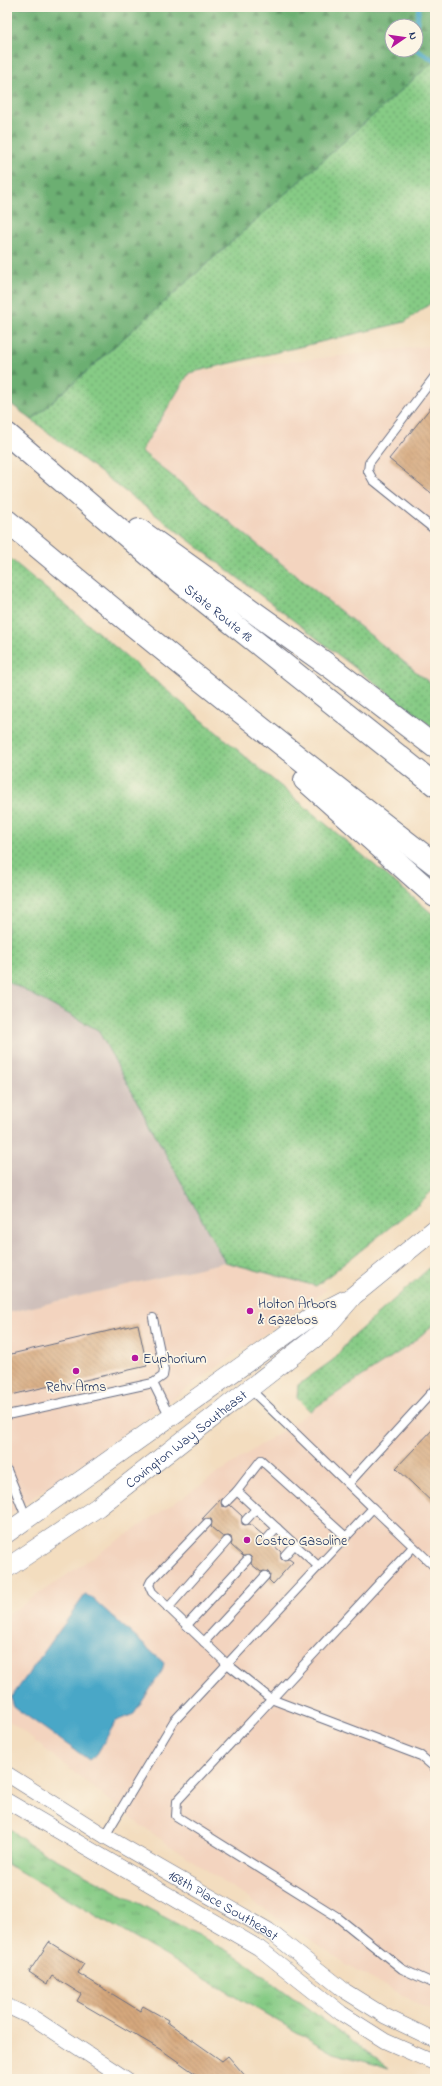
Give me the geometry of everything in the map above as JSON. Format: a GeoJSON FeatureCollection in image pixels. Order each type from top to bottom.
{"type":"FeatureCollection","features":[{"type":"Feature","properties":{"kind":"highway"},"geometry":{"type":"LineString","coordinates":[[9,436],[332,668],[435,747]]}},
{"type":"Feature","properties":{"kind":"highway","name":"State Route 18"},"geometry":{"type":"LineString","coordinates":[[9,436],[183,584],[435,785]]}},
{"type":"Feature","properties":{"kind":"highway"},"geometry":{"type":"LineString","coordinates":[[7,521],[121,616],[321,776],[435,864]]}},
{"type":"Feature","properties":{"kind":"highway"},"geometry":{"type":"LineString","coordinates":[[121,616],[435,896]]}},
{"type":"Feature","properties":{"kind":"street","name":"Covington Way Southeast"},"geometry":{"type":"LineString","coordinates":[[7,1568],[98,1507],[321,1333],[353,1296],[435,1228]]}},
{"type":"Feature","properties":{"kind":"street","name":"Covington Way Southeast"},"geometry":{"type":"LineString","coordinates":[[7,1533],[308,1319],[353,1296]]}},
{"type":"Feature","properties":{"kind":"street"},"geometry":{"type":"LineString","coordinates":[[98,1507],[132,1467],[176,1433],[176,1422],[170,1417]]}},
{"type":"Feature","properties":{"kind":"street","name":"168th Place Southeast"},"geometry":{"type":"LineString","coordinates":[[7,1774],[105,1836],[268,1930],[345,1991],[385,2016],[435,2040]]}},
{"type":"Feature","properties":{"kind":"street","name":"168th Place Southeast"},"geometry":{"type":"LineString","coordinates":[[7,1801],[259,1948],[341,2013],[385,2041],[435,2063]]}},
{"type":"Feature","properties":{"kind":"street"},"geometry":{"type":"LineString","coordinates":[[7,2006],[34,2019],[126,2079]]}},
{"type":"Feature","properties":{"kind":"lane"},"geometry":{"type":"LineString","coordinates":[[435,376],[369,464],[368,471],[373,480],[435,530]]}},
{"type":"Feature","properties":{"kind":"lane"},"geometry":{"type":"LineString","coordinates":[[7,1415],[153,1383],[163,1376],[164,1370],[153,1318]]}},
{"type":"Feature","properties":{"kind":"lane"},"geometry":{"type":"LineString","coordinates":[[153,1383],[170,1417]]}},
{"type":"Feature","properties":{"kind":"lane"},"geometry":{"type":"LineString","coordinates":[[250,1389],[349,1483],[412,1547],[435,1567]]}},
{"type":"Feature","properties":{"kind":"lane"},"geometry":{"type":"LineString","coordinates":[[349,1483],[435,1389]]}},
{"type":"Feature","properties":{"kind":"lane"},"geometry":{"type":"LineString","coordinates":[[226,1502],[237,1491],[261,1460],[346,1537]]}},
{"type":"Feature","properties":{"kind":"lane"},"geometry":{"type":"LineString","coordinates":[[7,1470],[28,1519]]}},
{"type":"Feature","properties":{"kind":"lane"},"geometry":{"type":"LineString","coordinates":[[237,1491],[318,1566]]}},
{"type":"Feature","properties":{"kind":"lane"},"geometry":{"type":"LineString","coordinates":[[105,1836],[174,1721],[373,1508]]}},
{"type":"Feature","properties":{"kind":"lane"},"geometry":{"type":"LineString","coordinates":[[246,1520],[256,1509]]}},
{"type":"Feature","properties":{"kind":"lane"},"geometry":{"type":"LineString","coordinates":[[206,1523],[151,1581],[149,1585],[152,1592],[226,1664],[271,1699],[421,1756],[435,1768]]}},
{"type":"Feature","properties":{"kind":"lane"},"geometry":{"type":"LineString","coordinates":[[267,1539],[277,1528]]}},
{"type":"Feature","properties":{"kind":"lane"},"geometry":{"type":"LineString","coordinates":[[168,1608],[227,1542]]}},
{"type":"Feature","properties":{"kind":"lane"},"geometry":{"type":"LineString","coordinates":[[284,1555],[295,1544]]}},
{"type":"Feature","properties":{"kind":"lane"},"geometry":{"type":"LineString","coordinates":[[412,1547],[177,1801],[176,1816],[336,1916],[402,1969],[435,1984]]}},
{"type":"Feature","properties":{"kind":"lane"},"geometry":{"type":"LineString","coordinates":[[187,1625],[247,1560]]}},
{"type":"Feature","properties":{"kind":"lane"},"geometry":{"type":"LineString","coordinates":[[204,1642],[265,1576]]}},
{"type":"Feature","properties":{"kind":"shaded area"},"geometry":{"type":"Polygon","coordinates":[[[435,345],[435,687],[141,451],[189,373],[435,345]]]}},
{"type":"Feature","properties":{"kind":"shaded area"},"geometry":{"type":"Polygon","coordinates":[[[7,981],[98,1030],[225,1262],[7,1313],[7,981]]]}},
{"type":"Feature","properties":{"kind":"shaded area"},"geometry":{"type":"Polygon","coordinates":[[[225,1262],[328,1289],[7,1516],[7,1313],[225,1262]]]}},
{"type":"Feature","properties":{"kind":"shaded area"},"geometry":{"type":"Polygon","coordinates":[[[435,1323],[435,2013],[348,1966],[140,1825],[7,1719],[7,1615],[411,1344],[435,1323]]]}},
{"type":"Feature","properties":{"kind":"green space"},"geometry":{"type":"Polygon","coordinates":[[[7,7],[435,7],[435,60],[32,420],[7,401],[7,7]]]}},
{"type":"Feature","properties":{"kind":"green space"},"geometry":{"type":"Polygon","coordinates":[[[435,60],[435,300],[405,322],[189,373],[141,451],[435,687],[435,729],[32,420],[435,60]]]}},
{"type":"Feature","properties":{"kind":"green space"},"geometry":{"type":"Polygon","coordinates":[[[7,556],[435,916],[435,1188],[419,1204],[316,1286],[225,1262],[98,1030],[7,981],[7,556]]]}},
{"type":"Feature","properties":{"kind":"green space"},"geometry":{"type":"Polygon","coordinates":[[[435,1263],[435,1323],[411,1344],[310,1411],[297,1398],[298,1385],[333,1360],[351,1338],[435,1263]]]}},
{"type":"Feature","properties":{"kind":"green space"},"geometry":{"type":"Polygon","coordinates":[[[7,1826],[30,1845],[235,1955],[389,2068],[333,2053],[7,1864],[7,1826]]]}},
{"type":"Feature","properties":{"kind":"water"},"geometry":{"type":"Polygon","coordinates":[[[85,1595],[91,1597],[164,1663],[162,1671],[134,1714],[116,1721],[97,1754],[89,1760],[14,1707],[11,1698],[85,1595]]]}},
{"type":"Feature","properties":{"kind":"building"},"geometry":{"type":"Polygon","coordinates":[[[435,402],[435,496],[389,459],[435,402]]]}},
{"type":"Feature","properties":{"kind":"building"},"geometry":{"type":"Polygon","coordinates":[[[138,1324],[147,1366],[7,1396],[7,1355],[138,1324]]]}},
{"type":"Feature","properties":{"kind":"building"},"geometry":{"type":"Polygon","coordinates":[[[435,1427],[435,1505],[396,1468],[435,1427]]]}},
{"type":"Feature","properties":{"kind":"building","name":"Costco Gasoline"},"geometry":{"type":"Polygon","coordinates":[[[222,1498],[222,1506],[227,1507],[230,1505],[242,1516],[242,1524],[250,1524],[263,1535],[263,1543],[271,1543],[281,1552],[281,1559],[289,1559],[293,1562],[273,1584],[269,1580],[270,1575],[268,1572],[261,1572],[251,1564],[252,1559],[250,1556],[243,1556],[231,1545],[231,1537],[223,1537],[211,1527],[211,1519],[202,1519],[222,1498]]]}},
{"type":"Feature","properties":{"kind":"building"},"geometry":{"type":"Polygon","coordinates":[[[49,1942],[84,1964],[78,1973],[140,2011],[143,2006],[168,2020],[167,2022],[222,2061],[228,2056],[248,2079],[203,2079],[163,2051],[77,2001],[81,1994],[52,1976],[47,1984],[29,1972],[49,1942]]]}},
{"type":"Feature","properties":{"kind":"waterway"},"geometry":{"type":"LineString","coordinates":[[417,18],[419,7]]}},
{"type":"Feature","properties":{"kind":"waterway"},"geometry":{"type":"LineString","coordinates":[[424,54],[435,61]]}},
{"type":"Feature","properties":{"kind":"place","name":"Holton Arbors & Gazebos"},"geometry":{"type":"Point","coordinates":[250,1311]}},
{"type":"Feature","properties":{"kind":"place","name":"Euphorium"},"geometry":{"type":"Point","coordinates":[135,1358]}},
{"type":"Feature","properties":{"kind":"place","name":"Rehv Arms"},"geometry":{"type":"Point","coordinates":[76,1371]}},
{"type":"Feature","properties":{"kind":"place","name":"Costco Gasoline"},"geometry":{"type":"Point","coordinates":[247,1540]}}]}
